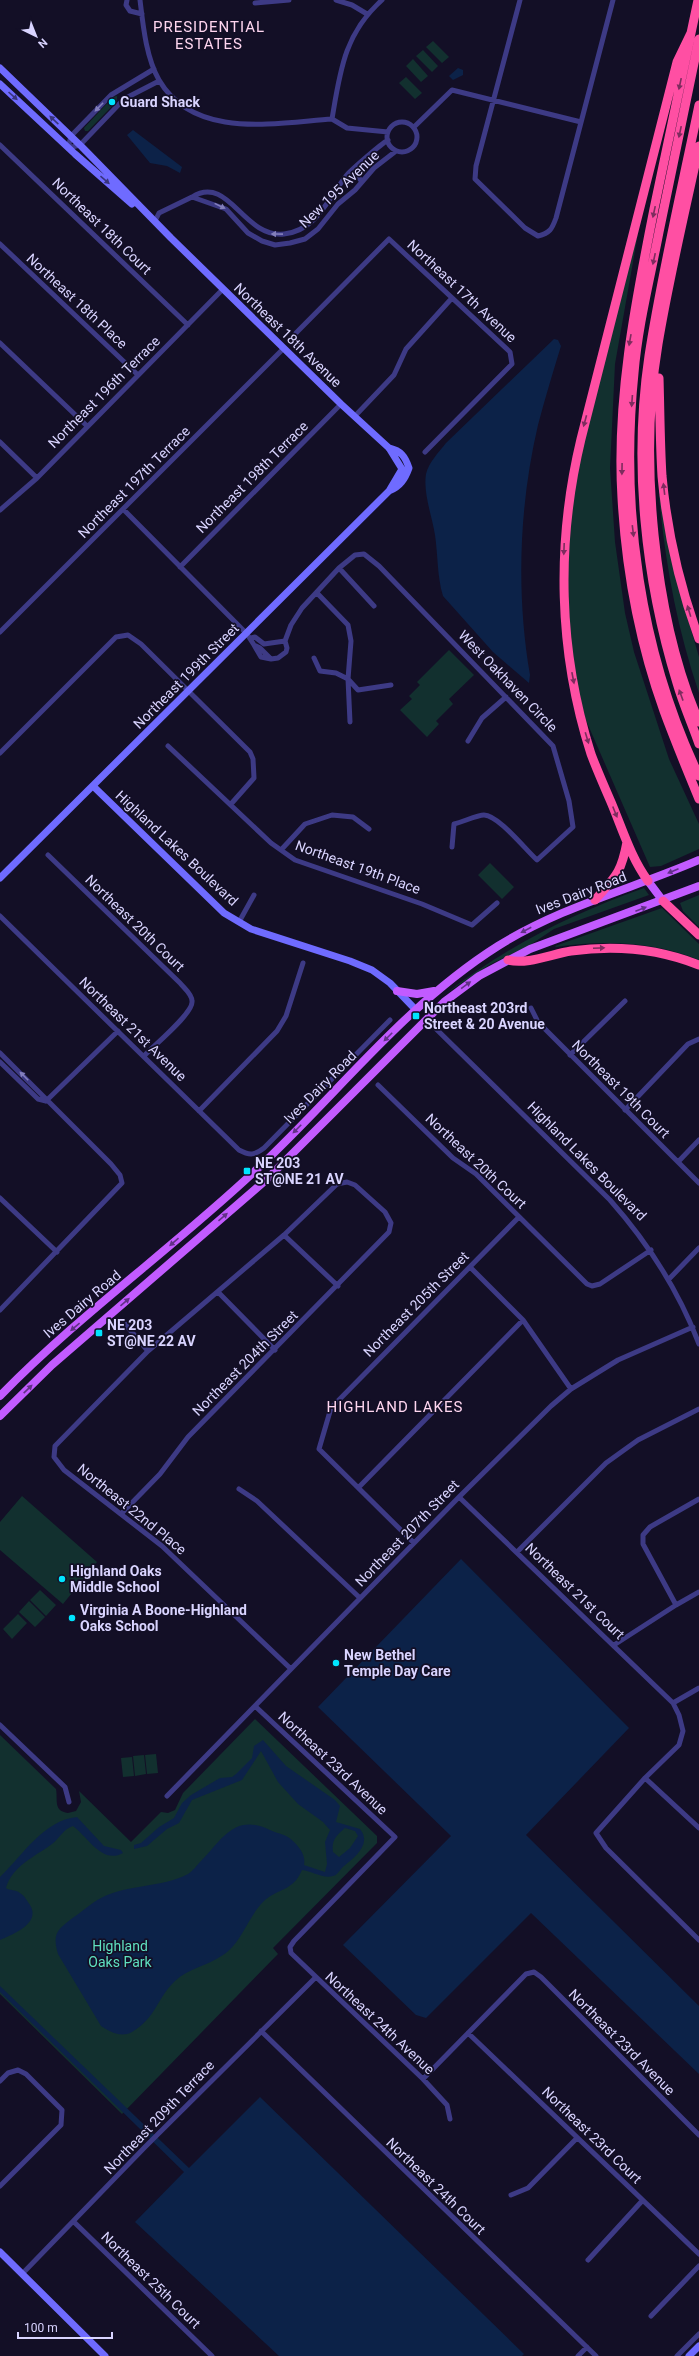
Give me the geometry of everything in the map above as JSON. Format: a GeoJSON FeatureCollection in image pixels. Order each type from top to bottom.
{"type":"FeatureCollection","features":[{"type":"Feature","properties":{"kind":"highway"},"geometry":{"type":"LineString","coordinates":[[698,0],[646,248],[629,345],[622,416],[622,498],[630,575],[642,639],[664,710],[699,799]]}},
{"type":"Feature","properties":{"kind":"highway"},"geometry":{"type":"LineString","coordinates":[[648,881],[627,842],[592,755],[577,698],[565,618],[564,539],[569,492],[581,439],[677,62],[691,32]]}},
{"type":"Feature","properties":{"kind":"highway"},"geometry":{"type":"LineString","coordinates":[[699,38],[640,323],[634,374],[629,446],[631,508],[641,596],[662,681],[687,751],[699,776]]}},
{"type":"Feature","properties":{"kind":"highway"},"geometry":{"type":"LineString","coordinates":[[699,105],[649,356],[644,415],[643,467],[647,538],[655,593],[677,682],[699,744]]}},
{"type":"Feature","properties":{"kind":"highway"},"geometry":{"type":"LineString","coordinates":[[699,146],[658,345],[652,415],[650,488],[658,566],[673,643],[699,722]]}},
{"type":"Feature","properties":{"kind":"highway"},"geometry":{"type":"LineString","coordinates":[[658,345],[662,476],[669,526],[681,582],[699,639]]}},
{"type":"Feature","properties":{"kind":"highway"},"geometry":{"type":"LineString","coordinates":[[595,900],[616,877],[622,866],[627,842]]}},
{"type":"Feature","properties":{"kind":"highway"},"geometry":{"type":"LineString","coordinates":[[663,901],[699,935]]}},
{"type":"Feature","properties":{"kind":"highway"},"geometry":{"type":"LineString","coordinates":[[508,960],[518,962],[571,951],[622,948],[660,954],[699,965]]}},
{"type":"Feature","properties":{"kind":"main road","name":"Ives Dairy Road"},"geometry":{"type":"LineString","coordinates":[[0,1396],[42,1355],[256,1171],[415,1009],[435,991],[506,941],[552,916],[648,881],[698,860]]}},
{"type":"Feature","properties":{"kind":"main road"},"geometry":{"type":"LineString","coordinates":[[648,881],[663,901]]}},
{"type":"Feature","properties":{"kind":"main road","name":"Ives Dairy Road"},"geometry":{"type":"LineString","coordinates":[[0,1416],[52,1365],[266,1180],[426,1019],[444,1002],[470,982],[530,949],[663,901],[699,886]]}},
{"type":"Feature","properties":{"kind":"main road"},"geometry":{"type":"LineString","coordinates":[[397,991],[416,994],[435,991]]}},
{"type":"Feature","properties":{"kind":"main road"},"geometry":{"type":"LineString","coordinates":[[415,1009],[426,1019]]}},
{"type":"Feature","properties":{"kind":"street"},"geometry":{"type":"LineString","coordinates":[[127,0],[126,6],[130,11],[142,14]]}},
{"type":"Feature","properties":{"kind":"street"},"geometry":{"type":"LineString","coordinates":[[140,0],[154,69],[159,81],[185,107],[216,121],[248,125],[332,120],[346,128],[388,132]]}},
{"type":"Feature","properties":{"kind":"street"},"geometry":{"type":"LineString","coordinates":[[254,3],[289,0]]}},
{"type":"Feature","properties":{"kind":"street"},"geometry":{"type":"LineString","coordinates":[[336,0],[352,5],[367,14]]}},
{"type":"Feature","properties":{"kind":"street"},"geometry":{"type":"LineString","coordinates":[[332,120],[340,69],[348,46],[367,14],[382,0]]}},
{"type":"Feature","properties":{"kind":"street"},"geometry":{"type":"LineString","coordinates":[[520,0],[476,166],[475,179],[525,228],[538,236],[548,234],[553,228],[613,0]]}},
{"type":"Feature","properties":{"kind":"street","name":"Northeast 18th Avenue"},"geometry":{"type":"LineString","coordinates":[[0,68],[71,136],[223,289],[341,404],[389,448],[402,469],[389,491]]}},
{"type":"Feature","properties":{"kind":"street"},"geometry":{"type":"LineString","coordinates":[[154,69],[119,89],[71,136],[68,148],[80,145],[126,98],[159,81]]}},
{"type":"Feature","properties":{"kind":"street","name":"Northeast 18th Avenue"},"geometry":{"type":"LineString","coordinates":[[0,84],[68,148],[171,238]]}},
{"type":"Feature","properties":{"kind":"street"},"geometry":{"type":"LineString","coordinates":[[119,89],[126,98]]}},
{"type":"Feature","properties":{"kind":"street"},"geometry":{"type":"LineString","coordinates":[[414,128],[452,90],[581,122]]}},
{"type":"Feature","properties":{"kind":"street"},"geometry":{"type":"LineString","coordinates":[[402,122],[414,128],[418,137],[414,146],[406,151],[396,150],[388,140],[388,132],[393,125],[402,122]]}},
{"type":"Feature","properties":{"kind":"street","name":"New 195 Avenue"},"geometry":{"type":"LineString","coordinates":[[155,221],[159,213],[199,192],[219,195],[229,200],[256,228],[270,234],[283,234],[301,231],[313,222],[347,175],[388,140]]}},
{"type":"Feature","properties":{"kind":"street","name":"Northeast 18th Court"},"geometry":{"type":"LineString","coordinates":[[0,144],[188,325]]}},
{"type":"Feature","properties":{"kind":"street","name":"New 195 Avenue"},"geometry":{"type":"LineString","coordinates":[[192,196],[226,209],[248,232],[274,244],[305,239],[318,229],[338,204],[362,182],[374,168],[396,150]]}},
{"type":"Feature","properties":{"kind":"street"},"geometry":{"type":"LineString","coordinates":[[353,170],[362,182]]}},
{"type":"Feature","properties":{"kind":"street","name":"Northeast 17th Avenue"},"geometry":{"type":"LineString","coordinates":[[296,333],[389,239],[510,352],[512,364],[425,452]]}},
{"type":"Feature","properties":{"kind":"street","name":"Northeast 18th Place"},"geometry":{"type":"LineString","coordinates":[[0,244],[138,375]]}},
{"type":"Feature","properties":{"kind":"street","name":"Northeast 196th Terrace"},"geometry":{"type":"LineString","coordinates":[[0,510],[37,478],[223,289]]}},
{"type":"Feature","properties":{"kind":"street"},"geometry":{"type":"LineString","coordinates":[[355,416],[394,375],[406,349],[452,298]]}},
{"type":"Feature","properties":{"kind":"street"},"geometry":{"type":"LineString","coordinates":[[0,343],[87,426]]}},
{"type":"Feature","properties":{"kind":"street","name":"Northeast 197th Terrace"},"geometry":{"type":"LineString","coordinates":[[0,632],[284,348]]}},
{"type":"Feature","properties":{"kind":"street","name":"Northeast 198th Terrace"},"geometry":{"type":"LineString","coordinates":[[180,567],[341,404]]}},
{"type":"Feature","properties":{"kind":"street"},"geometry":{"type":"LineString","coordinates":[[0,442],[37,478]]}},
{"type":"Feature","properties":{"kind":"street","name":"Northeast 199th Street"},"geometry":{"type":"LineString","coordinates":[[0,878],[188,691],[249,636],[389,491]]}},
{"type":"Feature","properties":{"kind":"street"},"geometry":{"type":"LineString","coordinates":[[123,509],[249,636],[255,637],[264,644],[285,641]]}},
{"type":"Feature","properties":{"kind":"street","name":"West Oakhaven Circle"},"geometry":{"type":"LineString","coordinates":[[249,636],[254,645],[260,648],[271,659],[278,658],[286,652],[287,648],[285,641],[291,625],[302,608],[339,568],[355,555],[364,554],[379,566],[506,697],[553,746],[569,800],[573,827],[537,860],[519,844],[497,818],[484,815],[454,824],[452,847]]}},
{"type":"Feature","properties":{"kind":"street"},"geometry":{"type":"LineString","coordinates":[[339,568],[374,606]]}},
{"type":"Feature","properties":{"kind":"street"},"geometry":{"type":"LineString","coordinates":[[316,593],[348,625],[351,641],[348,679],[350,722]]}},
{"type":"Feature","properties":{"kind":"street"},"geometry":{"type":"LineString","coordinates":[[0,753],[116,637],[128,635],[141,644],[246,748],[253,759],[254,778],[231,804]]}},
{"type":"Feature","properties":{"kind":"street"},"geometry":{"type":"LineString","coordinates":[[314,658],[320,671],[336,673],[348,679],[358,690],[391,685]]}},
{"type":"Feature","properties":{"kind":"street"},"geometry":{"type":"LineString","coordinates":[[468,741],[482,718],[506,697]]}},
{"type":"Feature","properties":{"kind":"street","name":"Northeast 19th Place"},"geometry":{"type":"LineString","coordinates":[[168,746],[271,843],[295,860],[422,904],[472,925],[497,902]]}},
{"type":"Feature","properties":{"kind":"street","name":"Highland Lakes Boulevard"},"geometry":{"type":"LineString","coordinates":[[93,786],[224,913],[239,922],[264,933],[364,967],[382,977],[415,1009]]}},
{"type":"Feature","properties":{"kind":"street"},"geometry":{"type":"LineString","coordinates":[[281,850],[304,824],[332,814],[353,817],[369,829]]}},
{"type":"Feature","properties":{"kind":"street","name":"Northeast 20th Court"},"geometry":{"type":"LineString","coordinates":[[48,855],[180,983],[192,999],[193,1003],[188,1012],[144,1056]]}},
{"type":"Feature","properties":{"kind":"street"},"geometry":{"type":"LineString","coordinates":[[239,922],[254,895]]}},
{"type":"Feature","properties":{"kind":"street","name":"Northeast 21st Avenue"},"geometry":{"type":"LineString","coordinates":[[0,916],[239,1150],[252,1155],[264,1148],[390,1020]]}},
{"type":"Feature","properties":{"kind":"street"},"geometry":{"type":"LineString","coordinates":[[199,1111],[277,1031],[286,1016],[303,963]]}},
{"type":"Feature","properties":{"kind":"street"},"geometry":{"type":"LineString","coordinates":[[570,1055],[625,1001]]}},
{"type":"Feature","properties":{"kind":"street","name":"Northeast 19th Court"},"geometry":{"type":"LineString","coordinates":[[531,1008],[538,1022],[624,1110],[699,1183]]}},
{"type":"Feature","properties":{"kind":"street","name":"Highland Lakes Boulevard"},"geometry":{"type":"LineString","coordinates":[[426,1019],[610,1200],[651,1250],[669,1279],[699,1344]]}},
{"type":"Feature","properties":{"kind":"street"},"geometry":{"type":"LineString","coordinates":[[46,1101],[118,1031]]}},
{"type":"Feature","properties":{"kind":"street"},"geometry":{"type":"LineString","coordinates":[[624,1110],[688,1044],[698,1040]]}},
{"type":"Feature","properties":{"kind":"street"},"geometry":{"type":"LineString","coordinates":[[0,1053],[46,1101],[111,1164],[120,1175],[122,1183],[0,1310]]}},
{"type":"Feature","properties":{"kind":"street"},"geometry":{"type":"LineString","coordinates":[[0,1062],[38,1099],[46,1101]]}},
{"type":"Feature","properties":{"kind":"street","name":"Northeast 20th Court"},"geometry":{"type":"LineString","coordinates":[[378,1085],[453,1158],[476,1174],[592,1286],[600,1284],[651,1250]]}},
{"type":"Feature","properties":{"kind":"street"},"geometry":{"type":"LineString","coordinates":[[678,1162],[699,1140]]}},
{"type":"Feature","properties":{"kind":"street","name":"Northeast 204th Street"},"geometry":{"type":"LineString","coordinates":[[122,1513],[160,1474],[188,1437],[338,1286],[389,1232],[391,1223],[380,1207],[355,1185],[347,1182],[337,1184],[284,1235]]}},
{"type":"Feature","properties":{"kind":"street"},"geometry":{"type":"LineString","coordinates":[[0,1198],[57,1252]]}},
{"type":"Feature","properties":{"kind":"street","name":"Northeast 205th Street"},"geometry":{"type":"LineString","coordinates":[[359,1487],[319,1449],[330,1408],[519,1216]]}},
{"type":"Feature","properties":{"kind":"street"},"geometry":{"type":"LineString","coordinates":[[124,1323],[148,1351],[284,1235],[338,1286]]}},
{"type":"Feature","properties":{"kind":"street"},"geometry":{"type":"LineString","coordinates":[[669,1279],[699,1248]]}},
{"type":"Feature","properties":{"kind":"street"},"geometry":{"type":"LineString","coordinates":[[470,1266],[523,1320],[571,1389]]}},
{"type":"Feature","properties":{"kind":"street"},"geometry":{"type":"LineString","coordinates":[[218,1292],[275,1350]]}},
{"type":"Feature","properties":{"kind":"street"},"geometry":{"type":"LineString","coordinates":[[414,1543],[359,1487],[523,1320]]}},
{"type":"Feature","properties":{"kind":"street","name":"Northeast 207th Street"},"geometry":{"type":"LineString","coordinates":[[167,1796],[459,1497],[529,1427],[571,1389],[618,1360],[692,1327]]}},
{"type":"Feature","properties":{"kind":"street","name":"Northeast 22nd Place"},"geometry":{"type":"LineString","coordinates":[[148,1351],[55,1446],[54,1457],[64,1470],[122,1513],[162,1546],[291,1669]]}},
{"type":"Feature","properties":{"kind":"street"},"geometry":{"type":"LineString","coordinates":[[518,1552],[606,1463],[638,1440],[699,1409]]}},
{"type":"Feature","properties":{"kind":"street"},"geometry":{"type":"LineString","coordinates":[[239,1489],[257,1501],[360,1598]]}},
{"type":"Feature","properties":{"kind":"street","name":"Northeast 21st Court"},"geometry":{"type":"LineString","coordinates":[[459,1497],[518,1552],[673,1703]]}},
{"type":"Feature","properties":{"kind":"street"},"geometry":{"type":"LineString","coordinates":[[676,1605],[643,1544],[643,1535],[650,1527],[699,1499]]}},
{"type":"Feature","properties":{"kind":"street"},"geometry":{"type":"LineString","coordinates":[[614,1645],[699,1592]]}},
{"type":"Feature","properties":{"kind":"street"},"geometry":{"type":"LineString","coordinates":[[699,1688],[673,1703],[679,1715],[683,1731],[679,1745],[645,1778],[596,1833],[606,1848],[699,1940]]}},
{"type":"Feature","properties":{"kind":"street","name":"Northeast 23rd Avenue"},"geometry":{"type":"LineString","coordinates":[[255,1706],[395,1837],[304,1930],[290,1947]]}},
{"type":"Feature","properties":{"kind":"street"},"geometry":{"type":"LineString","coordinates":[[0,1725],[65,1787],[69,1802]]}},
{"type":"Feature","properties":{"kind":"street"},"geometry":{"type":"LineString","coordinates":[[645,1778],[699,1828]]}},
{"type":"Feature","properties":{"kind":"street","name":"Northeast 24th Avenue"},"geometry":{"type":"LineString","coordinates":[[290,1947],[291,1953],[295,1959],[423,2079],[447,2105],[450,2119]]}},
{"type":"Feature","properties":{"kind":"street","name":"Northeast 23rd Avenue"},"geometry":{"type":"LineString","coordinates":[[468,2033],[526,1974],[534,1972],[541,1977],[699,2135]]}},
{"type":"Feature","properties":{"kind":"street","name":"Northeast 209th Terrace"},"geometry":{"type":"LineString","coordinates":[[22,2274],[151,2141],[315,1978]]}},
{"type":"Feature","properties":{"kind":"street","name":"Northeast 24th Court"},"geometry":{"type":"LineString","coordinates":[[261,2031],[596,2356]]}},
{"type":"Feature","properties":{"kind":"street"},"geometry":{"type":"LineString","coordinates":[[423,2079],[468,2033]]}},
{"type":"Feature","properties":{"kind":"street","name":"Northeast 23rd Court"},"geometry":{"type":"LineString","coordinates":[[468,2033],[699,2254]]}},
{"type":"Feature","properties":{"kind":"street"},"geometry":{"type":"LineString","coordinates":[[0,2081],[8,2073],[18,2070],[26,2074],[62,2110],[61,2125],[0,2186]]}},
{"type":"Feature","properties":{"kind":"street"},"geometry":{"type":"LineString","coordinates":[[511,2195],[528,2188],[577,2138]]}},
{"type":"Feature","properties":{"kind":"street"},"geometry":{"type":"LineString","coordinates":[[588,2260],[642,2201]]}},
{"type":"Feature","properties":{"kind":"street","name":"Northeast 25th Court"},"geometry":{"type":"LineString","coordinates":[[74,2222],[212,2356]]}},
{"type":"Feature","properties":{"kind":"street"},"geometry":{"type":"LineString","coordinates":[[0,2252],[105,2356]]}},
{"type":"Feature","properties":{"kind":"street"},"geometry":{"type":"LineString","coordinates":[[651,2316],[699,2266]]}},
{"type":"Feature","properties":{"kind":"street"},"geometry":{"type":"LineString","coordinates":[[677,2356],[699,2334]]}},
{"type":"Feature","properties":{"kind":"street"},"geometry":{"type":"LineString","coordinates":[[689,2356],[699,2346]]}},
{"type":"Feature","properties":{"kind":"street"},"geometry":{"type":"LineString","coordinates":[[578,2356],[587,2347]]}},
{"type":"Feature","properties":{"kind":"green space"},"geometry":{"type":"Polygon","coordinates":[[[433,41],[449,57],[442,63],[426,47],[433,41]]]}},
{"type":"Feature","properties":{"kind":"green space"},"geometry":{"type":"Polygon","coordinates":[[[423,50],[438,66],[432,72],[416,56],[423,50]]]}},
{"type":"Feature","properties":{"kind":"green space"},"geometry":{"type":"Polygon","coordinates":[[[413,59],[428,76],[421,82],[406,66],[413,59]]]}},
{"type":"Feature","properties":{"kind":"green space"},"geometry":{"type":"Polygon","coordinates":[[[406,77],[422,93],[415,99],[399,83],[406,77]]]}},
{"type":"Feature","properties":{"kind":"green space"},"geometry":{"type":"Polygon","coordinates":[[[117,96],[117,101],[88,131],[85,131],[84,128],[113,97],[117,96]]]}},
{"type":"Feature","properties":{"kind":"green space"},"geometry":{"type":"Polygon","coordinates":[[[639,228],[615,364],[610,468],[615,542],[625,613],[634,652],[669,759],[699,824],[699,849],[661,866],[650,867],[585,718],[572,663],[565,582],[574,477],[639,228]]]}},
{"type":"Feature","properties":{"kind":"green space"},"geometry":{"type":"Polygon","coordinates":[[[659,495],[662,495],[676,578],[699,657],[699,693],[678,620],[668,570],[659,495]]]}},
{"type":"Feature","properties":{"kind":"green space"},"geometry":{"type":"Polygon","coordinates":[[[449,650],[474,675],[449,699],[453,704],[436,721],[439,724],[427,737],[400,710],[412,699],[409,696],[420,685],[417,682],[449,650]]]}},
{"type":"Feature","properties":{"kind":"green space"},"geometry":{"type":"Polygon","coordinates":[[[490,863],[514,887],[502,899],[478,875],[490,863]]]}},
{"type":"Feature","properties":{"kind":"green space"},"geometry":{"type":"Polygon","coordinates":[[[644,888],[649,895],[554,929],[530,945],[489,965],[445,994],[469,976],[516,946],[540,933],[590,909],[644,888]]]}},
{"type":"Feature","properties":{"kind":"green space"},"geometry":{"type":"Polygon","coordinates":[[[699,895],[699,927],[683,911],[680,903],[699,895]]]}},
{"type":"Feature","properties":{"kind":"green space"},"geometry":{"type":"Polygon","coordinates":[[[662,908],[699,944],[699,960],[664,949],[628,944],[592,943],[555,946],[662,908]]]}},
{"type":"Feature","properties":{"kind":"green space"},"geometry":{"type":"Polygon","coordinates":[[[22,1496],[97,1562],[63,1604],[0,1550],[0,1522],[22,1496]]]}},
{"type":"Feature","properties":{"kind":"green space"},"geometry":{"type":"Polygon","coordinates":[[[40,1590],[56,1605],[46,1616],[30,1600],[40,1590]]]}},
{"type":"Feature","properties":{"kind":"green space"},"geometry":{"type":"Polygon","coordinates":[[[29,1601],[45,1617],[35,1627],[19,1612],[29,1601]]]}},
{"type":"Feature","properties":{"kind":"green space"},"geometry":{"type":"Polygon","coordinates":[[[18,1614],[27,1623],[12,1639],[3,1629],[18,1614]]]}},
{"type":"Feature","properties":{"kind":"green space","name":"Highland Oaks Park"},"geometry":{"type":"Polygon","coordinates":[[[255,1719],[377,1836],[377,1843],[273,1948],[278,1954],[122,2114],[0,1994],[0,1735],[56,1789],[57,1804],[60,1810],[68,1813],[76,1811],[81,1802],[79,1791],[131,1842],[161,1812],[168,1813],[175,1810],[183,1793],[255,1719]]]}},
{"type":"Feature","properties":{"kind":"green space"},"geometry":{"type":"Polygon","coordinates":[[[156,1754],[158,1773],[147,1774],[145,1755],[156,1754]]]}},
{"type":"Feature","properties":{"kind":"green space"},"geometry":{"type":"Polygon","coordinates":[[[144,1755],[146,1774],[135,1776],[133,1756],[144,1755]]]}},
{"type":"Feature","properties":{"kind":"green space"},"geometry":{"type":"Polygon","coordinates":[[[132,1757],[134,1776],[123,1777],[121,1758],[132,1757]]]}},
{"type":"Feature","properties":{"kind":"water"},"geometry":{"type":"Polygon","coordinates":[[[458,68],[463,70],[463,75],[453,80],[449,76],[458,68]]]}},
{"type":"Feature","properties":{"kind":"water"},"geometry":{"type":"Polygon","coordinates":[[[133,130],[182,167],[180,173],[167,166],[150,163],[127,135],[133,130]]]}},
{"type":"Feature","properties":{"kind":"water"},"geometry":{"type":"Polygon","coordinates":[[[554,339],[558,340],[561,346],[538,425],[523,518],[521,581],[530,675],[529,683],[493,652],[443,596],[435,535],[425,481],[429,465],[446,443],[554,339]]]}},
{"type":"Feature","properties":{"kind":"water"},"geometry":{"type":"Polygon","coordinates":[[[461,1559],[629,1728],[526,1835],[699,2006],[699,2074],[531,1913],[426,2018],[416,2015],[343,1945],[451,1836],[318,1707],[461,1559]]]}},
{"type":"Feature","properties":{"kind":"water"},"geometry":{"type":"Polygon","coordinates":[[[263,1740],[286,1766],[335,1800],[340,1806],[336,1822],[360,1829],[364,1840],[361,1850],[335,1875],[329,1877],[321,1876],[302,1870],[294,1882],[263,1902],[253,1915],[240,1937],[229,1950],[217,1959],[186,1973],[175,1981],[169,1987],[146,2021],[132,2032],[128,2034],[116,2034],[101,2026],[58,1954],[56,1947],[57,1932],[68,1921],[101,1898],[111,1894],[122,1890],[167,1882],[188,1874],[231,1830],[248,1824],[288,1837],[302,1852],[304,1865],[325,1872],[327,1864],[325,1842],[330,1830],[323,1822],[298,1804],[278,1782],[261,1751],[242,1780],[192,1800],[179,1823],[167,1829],[147,1846],[134,1849],[134,1845],[141,1843],[159,1827],[174,1818],[182,1803],[191,1795],[220,1778],[232,1777],[236,1774],[252,1758],[254,1746],[263,1740]],[[345,1828],[335,1838],[333,1852],[339,1857],[350,1848],[358,1836],[355,1831],[345,1828]]]}},
{"type":"Feature","properties":{"kind":"water"},"geometry":{"type":"Polygon","coordinates":[[[77,1817],[104,1846],[121,1850],[123,1853],[115,1856],[102,1852],[95,1848],[73,1826],[64,1831],[55,1842],[25,1862],[9,1880],[6,1888],[14,1890],[25,1897],[30,1905],[32,1917],[29,1922],[19,1931],[0,1940],[0,1877],[34,1840],[44,1832],[65,1820],[77,1817]]]}},
{"type":"Feature","properties":{"kind":"water"},"geometry":{"type":"Polygon","coordinates":[[[0,1986],[189,2168],[260,2097],[524,2354],[522,2356],[279,2356],[135,2222],[184,2172],[0,1992],[0,1986]]]}},
{"type":"Feature","properties":{"kind":"place","name":"Guard Shack"},"geometry":{"type":"Point","coordinates":[112,102]}},
{"type":"Feature","properties":{"kind":"place","name":"Northeast 203rd Street & 20 Avenue"},"geometry":{"type":"Point","coordinates":[416,1016]}},
{"type":"Feature","properties":{"kind":"place","name":"NE 203 ST@NE 21 AV"},"geometry":{"type":"Point","coordinates":[247,1171]}},
{"type":"Feature","properties":{"kind":"place","name":"NE 203 ST@NE 22 AV"},"geometry":{"type":"Point","coordinates":[99,1333]}},
{"type":"Feature","properties":{"kind":"place","name":"Highland Oaks Middle School"},"geometry":{"type":"Point","coordinates":[62,1579]}},
{"type":"Feature","properties":{"kind":"place","name":"Virginia A Boone-Highland Oaks School"},"geometry":{"type":"Point","coordinates":[72,1618]}},
{"type":"Feature","properties":{"kind":"place","name":"New Bethel Temple Day Care"},"geometry":{"type":"Point","coordinates":[336,1663]}},
{"type":"Feature","properties":{"kind":"district","name":"PRESIDENTIAL ESTATES"},"geometry":{"type":"Point","coordinates":[209,36]}},
{"type":"Feature","properties":{"kind":"district","name":"HIGHLAND LAKES"},"geometry":{"type":"Point","coordinates":[395,1407]}}]}
